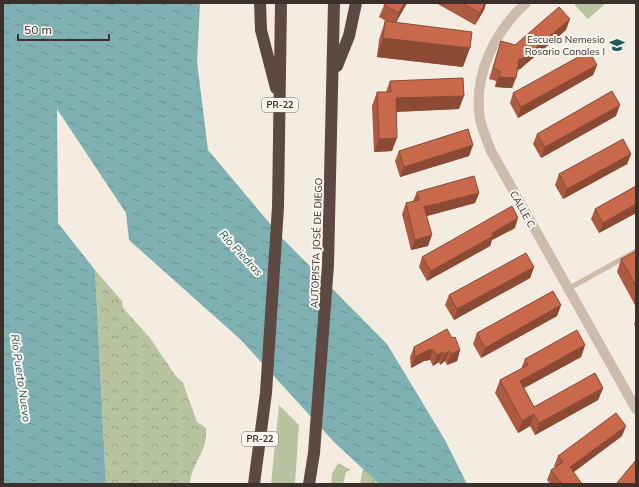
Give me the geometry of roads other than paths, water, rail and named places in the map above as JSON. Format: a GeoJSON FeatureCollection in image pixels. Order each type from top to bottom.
{"type":"FeatureCollection","features":[{"type":"Feature","properties":{"kind":"highway"},"geometry":{"type":"LineString","coordinates":[[260,3],[261,30],[280,104]]}},
{"type":"Feature","properties":{"kind":"highway","name":"PR-22"},"geometry":{"type":"LineString","coordinates":[[254,484],[266,393],[278,207],[281,3]]}},
{"type":"Feature","properties":{"kind":"highway","name":"AUTOPISTA JOSÉ DE DIEGO"},"geometry":{"type":"LineString","coordinates":[[309,484],[314,453],[328,265],[334,3]]}},
{"type":"Feature","properties":{"kind":"highway"},"geometry":{"type":"LineString","coordinates":[[333,74],[349,36],[356,3]]}},
{"type":"Feature","properties":{"kind":"street","name":"CALLE C"},"geometry":{"type":"LineString","coordinates":[[526,3],[497,38],[488,58],[480,85],[480,119],[491,151],[636,409]]}},
{"type":"Feature","properties":{"kind":"lane"},"geometry":{"type":"LineString","coordinates":[[568,289],[636,251]]}},
{"type":"Feature","properties":{"kind":"water"},"geometry":{"type":"Polygon","coordinates":[[[3,3],[200,3],[197,62],[208,150],[282,238],[387,344],[445,440],[467,484],[379,484],[334,442],[241,340],[129,240],[126,213],[57,109],[58,223],[95,270],[106,484],[3,484],[3,3]]]}},
{"type":"Feature","properties":{"kind":"place","name":"Escuela Nemesio Rosario Canales I"},"geometry":{"type":"Point","coordinates":[617,45]}},
{"type":"Feature","properties":{"kind":"water label","name":"Río Piedras"},"geometry":{"type":"Point","coordinates":[241,253]}},
{"type":"Feature","properties":{"kind":"water label","name":"Río Puerto Nuevo"},"geometry":{"type":"Point","coordinates":[21,378]}}]}
